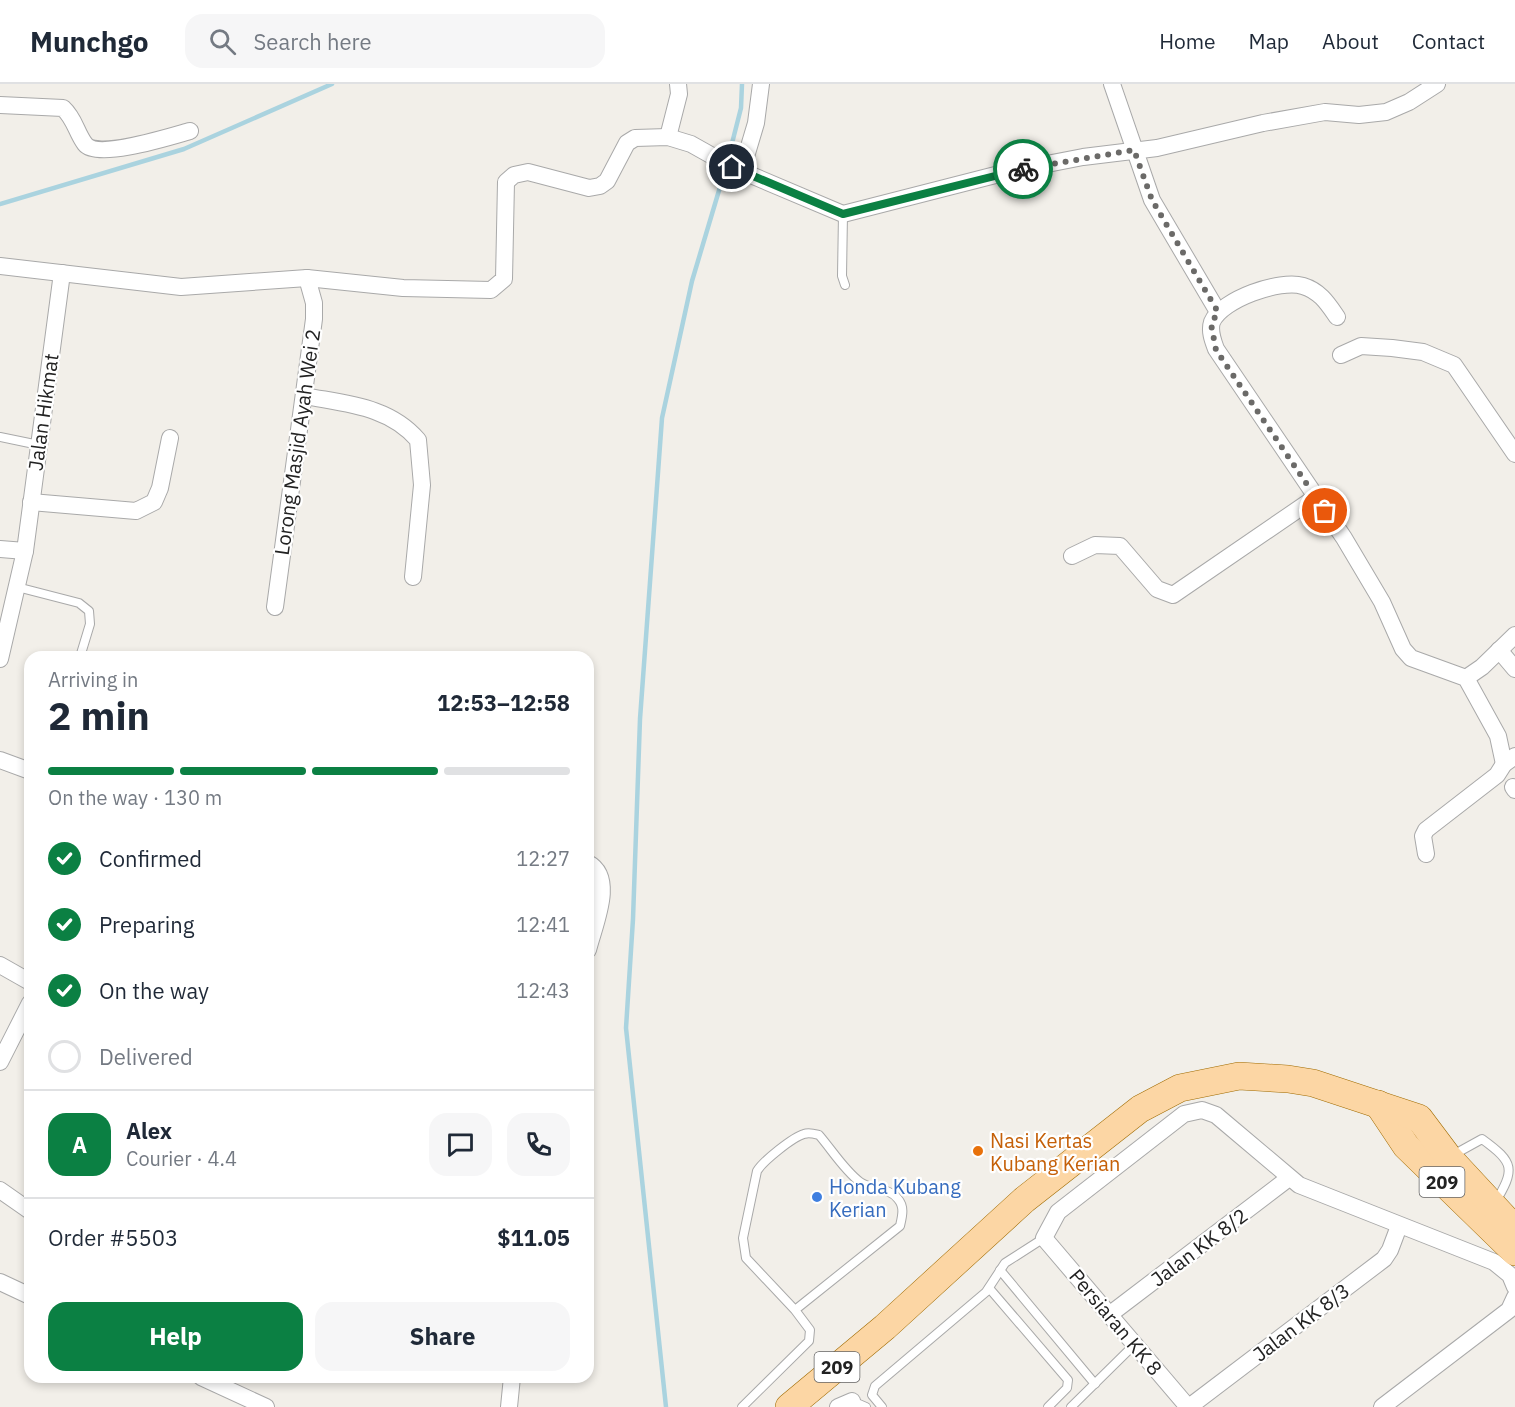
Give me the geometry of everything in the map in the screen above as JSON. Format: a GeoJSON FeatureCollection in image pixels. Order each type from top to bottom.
{"type":"FeatureCollection","features":[{"type":"Feature","properties":{"kind":"main road","name":"209"},"geometry":{"type":"LineString","coordinates":[[789,1407],[885,1327],[1024,1200],[1140,1109],[1180,1088],[1239,1076],[1271,1077],[1313,1083],[1419,1118],[1449,1158],[1515,1229]]}},
{"type":"Feature","properties":{"kind":"main road","name":"209"},"geometry":{"type":"LineString","coordinates":[[1378,1104],[1406,1146],[1515,1252]]}},
{"type":"Feature","properties":{"kind":"street"},"geometry":{"type":"LineString","coordinates":[[668,137],[679,94],[678,84]]}},
{"type":"Feature","properties":{"kind":"street"},"geometry":{"type":"LineString","coordinates":[[737,168],[756,123],[761,84]]}},
{"type":"Feature","properties":{"kind":"street"},"geometry":{"type":"LineString","coordinates":[[1112,84],[1152,200],[1218,312]]}},
{"type":"Feature","properties":{"kind":"street"},"geometry":{"type":"LineString","coordinates":[[0,266],[181,287],[307,278],[403,288],[491,290],[504,279],[506,182],[514,175],[528,172],[589,188],[600,186],[607,180],[627,143],[635,138],[668,137],[691,144],[737,168],[843,214],[1011,171],[1157,148],[1263,123],[1325,112],[1359,115],[1386,112],[1409,102],[1437,84]]}},
{"type":"Feature","properties":{"kind":"street"},"geometry":{"type":"LineString","coordinates":[[0,105],[63,108],[71,115],[84,144],[96,150],[113,149],[190,131]]}},
{"type":"Feature","properties":{"kind":"street","name":"Jalan Hikmat"},"geometry":{"type":"LineString","coordinates":[[0,659],[25,551],[62,273]]}},
{"type":"Feature","properties":{"kind":"street","name":"Lorong Masjid Ayah Wei 2"},"geometry":{"type":"LineString","coordinates":[[274,607],[314,319],[314,303],[307,278]]}},
{"type":"Feature","properties":{"kind":"street"},"geometry":{"type":"LineString","coordinates":[[1338,316],[1319,293],[1289,283],[1275,285],[1229,304],[1218,312],[1211,324],[1216,350],[1316,497],[1382,602],[1403,650],[1411,658],[1466,678],[1509,760],[1502,770],[1426,830],[1423,836],[1426,854]]}},
{"type":"Feature","properties":{"kind":"street"},"geometry":{"type":"LineString","coordinates":[[1341,355],[1361,346],[1392,348],[1431,354],[1454,365],[1515,454]]}},
{"type":"Feature","properties":{"kind":"street"},"geometry":{"type":"LineString","coordinates":[[305,396],[371,408],[390,415],[418,440],[422,485],[413,577]]}},
{"type":"Feature","properties":{"kind":"street"},"geometry":{"type":"LineString","coordinates":[[32,502],[136,511],[145,507],[154,502],[160,488],[170,438]]}},
{"type":"Feature","properties":{"kind":"street"},"geometry":{"type":"LineString","coordinates":[[1072,556],[1095,544],[1120,546],[1157,589],[1173,595],[1316,497]]}},
{"type":"Feature","properties":{"kind":"street"},"geometry":{"type":"LineString","coordinates":[[0,549],[25,551]]}},
{"type":"Feature","properties":{"kind":"street"},"geometry":{"type":"LineString","coordinates":[[1466,678],[1515,635]]}},
{"type":"Feature","properties":{"kind":"street"},"geometry":{"type":"LineString","coordinates":[[1499,650],[1515,669]]}},
{"type":"Feature","properties":{"kind":"street"},"geometry":{"type":"LineString","coordinates":[[0,760],[24,769]]}},
{"type":"Feature","properties":{"kind":"street"},"geometry":{"type":"LineString","coordinates":[[594,868],[600,873],[603,887],[594,925]]}},
{"type":"Feature","properties":{"kind":"street"},"geometry":{"type":"LineString","coordinates":[[0,965],[24,979]]}},
{"type":"Feature","properties":{"kind":"street"},"geometry":{"type":"LineString","coordinates":[[0,1062],[24,1015]]}},
{"type":"Feature","properties":{"kind":"street"},"geometry":{"type":"LineString","coordinates":[[1044,1238],[1052,1220],[1064,1206],[1184,1114],[1202,1110],[1216,1115],[1289,1179],[1310,1190],[1494,1262],[1510,1275],[1515,1287]]}},
{"type":"Feature","properties":{"kind":"street","name":"Jalan KK 8/2"},"geometry":{"type":"LineString","coordinates":[[1109,1315],[1289,1179]]}},
{"type":"Feature","properties":{"kind":"street"},"geometry":{"type":"LineString","coordinates":[[0,1190],[24,1207]]}},
{"type":"Feature","properties":{"kind":"street","name":"Jalan KK 8/3"},"geometry":{"type":"LineString","coordinates":[[1182,1405],[1384,1259],[1399,1226]]}},
{"type":"Feature","properties":{"kind":"street","name":"Persiaran KK 8"},"geometry":{"type":"LineString","coordinates":[[1044,1238],[1182,1405]]}},
{"type":"Feature","properties":{"kind":"street"},"geometry":{"type":"LineString","coordinates":[[0,1282],[24,1293]]}},
{"type":"Feature","properties":{"kind":"street"},"geometry":{"type":"LineString","coordinates":[[1382,1407],[1509,1310],[1515,1297]]}},
{"type":"Feature","properties":{"kind":"street"},"geometry":{"type":"LineString","coordinates":[[214,1383],[266,1407]]}},
{"type":"Feature","properties":{"kind":"street"},"geometry":{"type":"LineString","coordinates":[[508,1407],[511,1383]]}},
{"type":"Feature","properties":{"kind":"lane"},"geometry":{"type":"LineString","coordinates":[[843,214],[842,276],[844,285]]}},
{"type":"Feature","properties":{"kind":"lane"},"geometry":{"type":"LineString","coordinates":[[0,437],[39,445]]}},
{"type":"Feature","properties":{"kind":"lane"},"geometry":{"type":"LineString","coordinates":[[17,587],[79,603],[89,610],[90,624],[82,651]]}},
{"type":"Feature","properties":{"kind":"lane"},"geometry":{"type":"LineString","coordinates":[[742,1407],[809,1341],[810,1330],[795,1310],[746,1258],[743,1238],[757,1171],[761,1163],[804,1134],[812,1133],[819,1135],[861,1182],[890,1192],[898,1198],[903,1206],[903,1216],[900,1226],[795,1310]]}},
{"type":"Feature","properties":{"kind":"lane"},"geometry":{"type":"LineString","coordinates":[[1449,1158],[1482,1139],[1504,1155],[1513,1172],[1512,1179],[1493,1206]]}},
{"type":"Feature","properties":{"kind":"lane"},"geometry":{"type":"LineString","coordinates":[[882,1407],[872,1395],[875,1386],[989,1288],[1005,1263],[1044,1238]]}},
{"type":"Feature","properties":{"kind":"lane"},"geometry":{"type":"LineString","coordinates":[[1000,1270],[1095,1384]]}},
{"type":"Feature","properties":{"kind":"lane"},"geometry":{"type":"LineString","coordinates":[[989,1288],[1068,1380],[1068,1388],[1048,1407]]}},
{"type":"Feature","properties":{"kind":"lane"},"geometry":{"type":"LineString","coordinates":[[1071,1407],[1134,1345]]}},
{"type":"Feature","properties":{"kind":"waterway"},"geometry":{"type":"LineString","coordinates":[[0,204],[184,149],[332,84]]}},
{"type":"Feature","properties":{"kind":"waterway"},"geometry":{"type":"LineString","coordinates":[[728,159],[741,108],[742,84]]}},
{"type":"Feature","properties":{"kind":"waterway"},"geometry":{"type":"LineString","coordinates":[[666,1407],[626,1028],[633,919],[640,719],[662,418],[692,281],[726,167]]}},
{"type":"Feature","properties":{"kind":"way so far"},"geometry":{"type":"LineString","coordinates":[[1023,169],[1134,150],[1152,200],[1163,213],[1218,312],[1211,324],[1216,350],[1325,511]]}},
{"type":"Feature","properties":{"kind":"place","name":"Nasi Kertas Kubang Kerian"},"geometry":{"type":"Point","coordinates":[978,1151]}},
{"type":"Feature","properties":{"kind":"place","name":"Honda Kubang Kerian"},"geometry":{"type":"Point","coordinates":[817,1197]}},
{"type":"Feature","properties":{"kind":"route"},"geometry":{"type":"LineString","coordinates":[[732,167],[843,214],[1023,169]]}}]}
